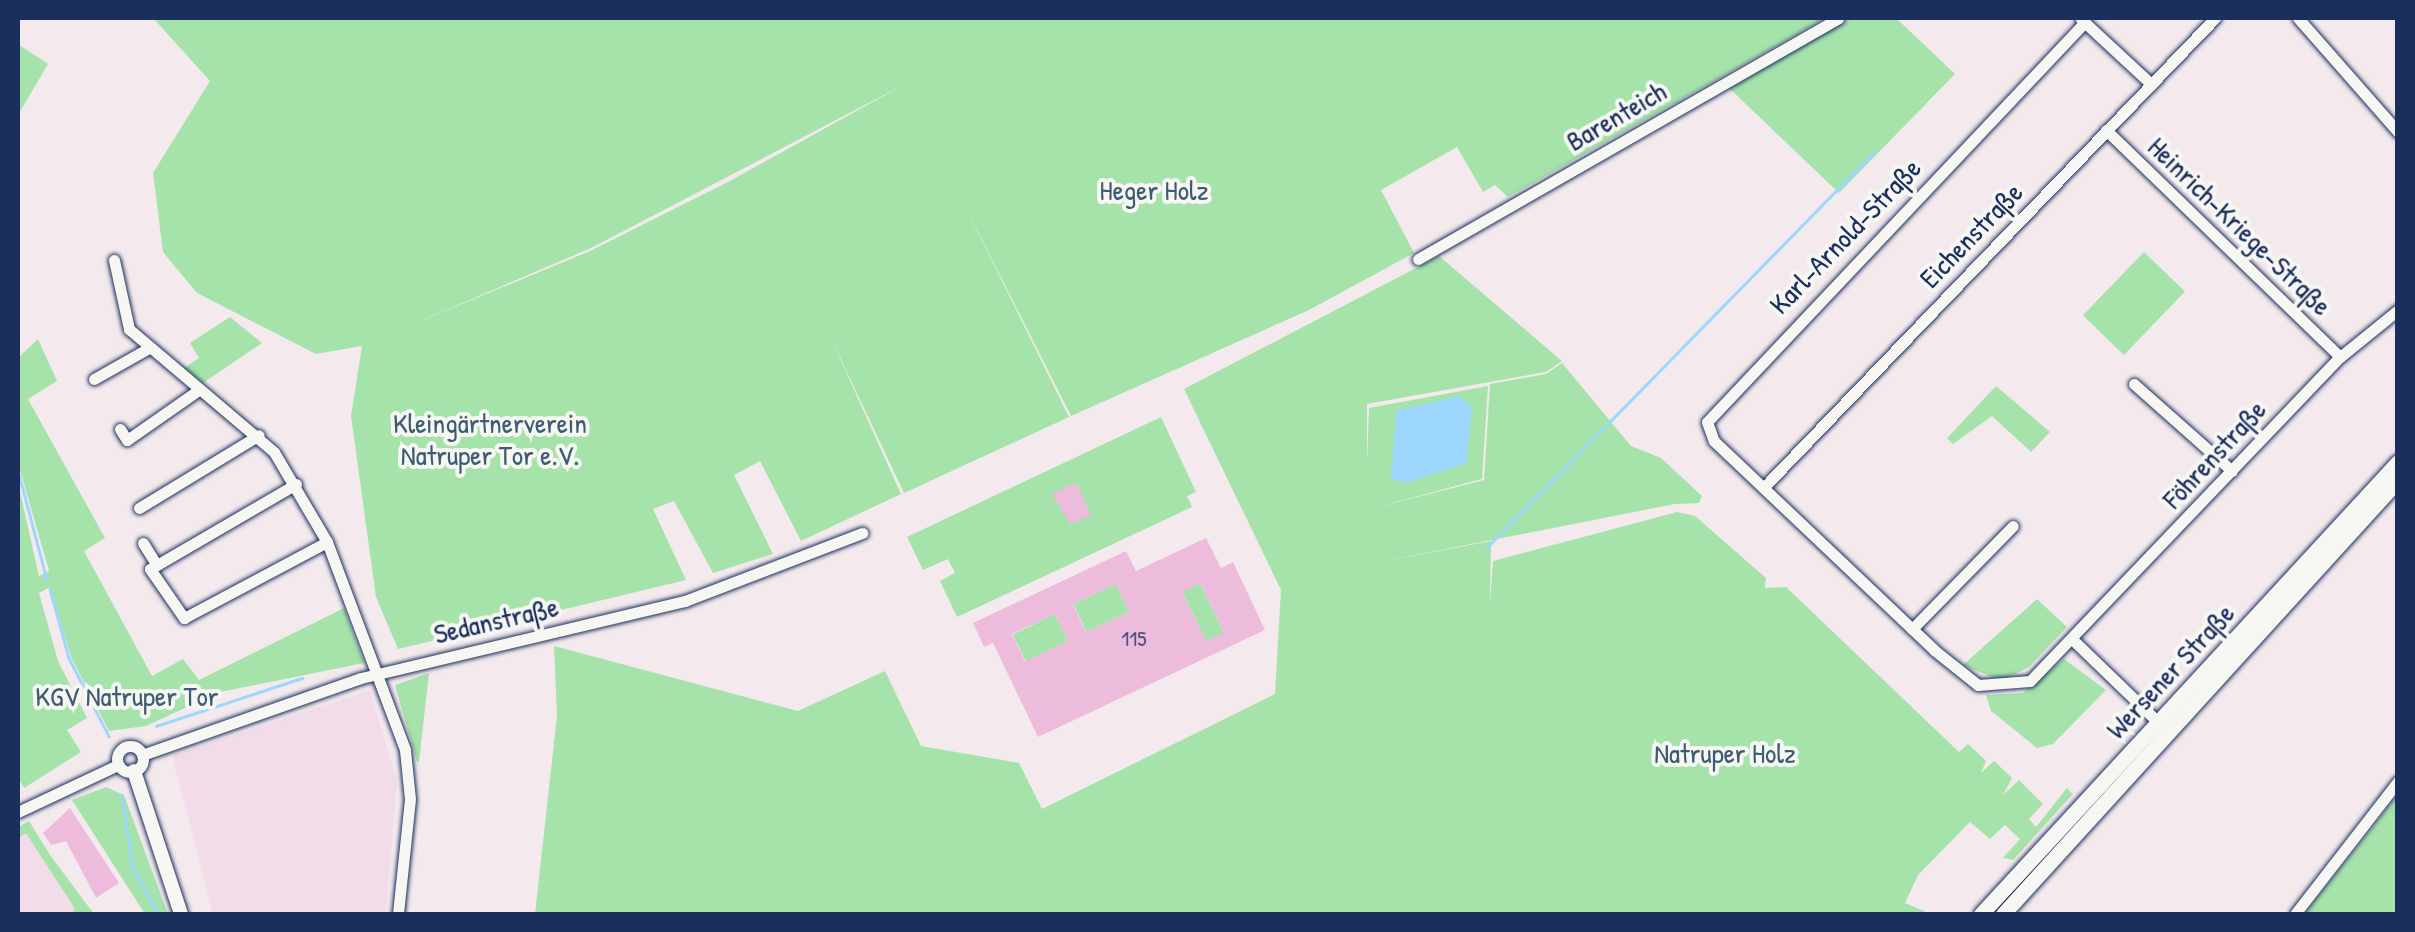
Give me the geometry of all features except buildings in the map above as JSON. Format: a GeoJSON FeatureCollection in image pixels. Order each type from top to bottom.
{"type":"FeatureCollection","features":[{"type":"Feature","properties":{"kind":"main road","name":"Wersener Straße"},"geometry":{"type":"LineString","coordinates":[[1980,914],[2010,907],[2162,726],[2398,462]]}},
{"type":"Feature","properties":{"kind":"main road","name":"Wersener Straße"},"geometry":{"type":"LineString","coordinates":[[2162,726],[2398,480]]}},
{"type":"Feature","properties":{"kind":"street","name":"Barenteich"},"geometry":{"type":"LineString","coordinates":[[1418,259],[1838,18]]}},
{"type":"Feature","properties":{"kind":"street","name":"Eichenstraße"},"geometry":{"type":"LineString","coordinates":[[1764,488],[2215,18]]}},
{"type":"Feature","properties":{"kind":"street"},"geometry":{"type":"LineString","coordinates":[[2298,18],[2398,132]]}},
{"type":"Feature","properties":{"kind":"street","name":"Karl-Arnold-Straße"},"geometry":{"type":"LineString","coordinates":[[1764,488],[1714,441],[1711,411],[2082,20],[2152,84]]}},
{"type":"Feature","properties":{"kind":"street","name":"Heinrich-Kriege-Straße"},"geometry":{"type":"LineString","coordinates":[[2106,130],[2340,356]]}},
{"type":"Feature","properties":{"kind":"street"},"geometry":{"type":"LineString","coordinates":[[114,260],[121,314],[147,349],[259,436],[296,484],[326,542],[409,776],[398,914]]}},
{"type":"Feature","properties":{"kind":"street","name":"Föhrenstraße"},"geometry":{"type":"LineString","coordinates":[[1764,488],[1966,678],[1989,688],[2030,681],[2340,356],[2398,310]]}},
{"type":"Feature","properties":{"kind":"street"},"geometry":{"type":"LineString","coordinates":[[94,379],[147,349]]}},
{"type":"Feature","properties":{"kind":"street"},"geometry":{"type":"LineString","coordinates":[[2134,384],[2232,471]]}},
{"type":"Feature","properties":{"kind":"street"},"geometry":{"type":"LineString","coordinates":[[120,429],[127,440],[200,389]]}},
{"type":"Feature","properties":{"kind":"street"},"geometry":{"type":"LineString","coordinates":[[139,508],[259,436]]}},
{"type":"Feature","properties":{"kind":"street"},"geometry":{"type":"LineString","coordinates":[[296,484],[150,568],[184,618],[326,542]]}},
{"type":"Feature","properties":{"kind":"street"},"geometry":{"type":"LineString","coordinates":[[1912,628],[2013,526]]}},
{"type":"Feature","properties":{"kind":"street","name":"Sedanstraße"},"geometry":{"type":"LineString","coordinates":[[18,812],[118,765],[124,747],[142,755],[286,700],[686,601],[862,532]]}},
{"type":"Feature","properties":{"kind":"street"},"geometry":{"type":"LineString","coordinates":[[142,543],[157,565]]}},
{"type":"Feature","properties":{"kind":"street"},"geometry":{"type":"LineString","coordinates":[[2073,640],[2162,726]]}},
{"type":"Feature","properties":{"kind":"street"},"geometry":{"type":"LineString","coordinates":[[142,755],[134,771],[181,914]]}},
{"type":"Feature","properties":{"kind":"street"},"geometry":{"type":"LineString","coordinates":[[118,765],[134,771]]}},
{"type":"Feature","properties":{"kind":"street"},"geometry":{"type":"LineString","coordinates":[[2295,914],[2398,781]]}},
{"type":"Feature","properties":{"kind":"shaded area"},"geometry":{"type":"Polygon","coordinates":[[[370,690],[397,780],[386,914],[213,914],[172,756],[370,690]]]}},
{"type":"Feature","properties":{"kind":"shaded area"},"geometry":{"type":"Polygon","coordinates":[[[26,832],[75,910],[71,914],[18,914],[18,838],[26,832]]]}},
{"type":"Feature","properties":{"kind":"green space","name":"Heger Holz"},"geometry":{"type":"Polygon","coordinates":[[[153,18],[1825,18],[1508,197],[1495,185],[1483,192],[1457,147],[1381,190],[1414,253],[1309,310],[1071,416],[962,200],[1069,417],[904,493],[829,334],[901,494],[801,541],[760,461],[734,475],[773,554],[713,573],[674,501],[653,509],[686,580],[398,649],[376,597],[351,416],[362,346],[316,354],[197,293],[163,252],[153,173],[210,81],[153,18]],[[905,84],[591,248],[404,328],[590,251],[728,182],[905,84]]]}},
{"type":"Feature","properties":{"kind":"green space"},"geometry":{"type":"Polygon","coordinates":[[[1847,18],[1896,18],[1955,74],[1839,193],[1728,87],[1847,18]]]}},
{"type":"Feature","properties":{"kind":"green space"},"geometry":{"type":"Polygon","coordinates":[[[18,44],[48,64],[18,115],[18,44]]]}},
{"type":"Feature","properties":{"kind":"green space"},"geometry":{"type":"Polygon","coordinates":[[[2144,252],[2185,292],[2124,355],[2083,315],[2144,252]]]}},
{"type":"Feature","properties":{"kind":"green space","name":"Natruper Holz"},"geometry":{"type":"Polygon","coordinates":[[[1439,256],[1562,361],[1546,372],[1367,404],[1367,463],[1369,408],[1488,386],[1482,479],[1366,510],[1484,480],[1490,384],[1546,374],[1562,363],[1631,446],[1661,458],[1702,496],[1699,503],[1675,504],[1365,565],[1491,541],[1490,604],[1493,561],[1677,512],[1695,516],[1766,578],[1765,588],[1786,587],[1959,752],[1968,744],[1986,761],[1981,773],[1994,761],[2012,778],[2003,795],[2019,780],[2043,804],[2029,819],[2036,827],[2067,788],[2073,794],[2013,860],[2003,858],[2020,839],[2005,825],[1990,839],[1970,822],[1918,875],[1905,903],[1931,914],[535,914],[557,716],[554,646],[798,711],[885,671],[921,746],[1019,763],[1042,809],[1275,694],[1281,590],[1184,389],[1439,256]]]}},
{"type":"Feature","properties":{"kind":"green space"},"geometry":{"type":"Polygon","coordinates":[[[230,317],[262,343],[203,383],[184,368],[199,358],[190,343],[230,317]]]}},
{"type":"Feature","properties":{"kind":"green space","name":"KGV Natruper Tor"},"geometry":{"type":"Polygon","coordinates":[[[38,339],[57,381],[28,399],[105,538],[84,551],[152,676],[183,659],[199,680],[344,608],[364,663],[220,692],[146,726],[109,731],[71,657],[50,587],[39,593],[58,661],[87,718],[67,730],[81,752],[24,788],[18,777],[18,483],[39,576],[49,571],[18,463],[18,358],[38,339]]]}},
{"type":"Feature","properties":{"kind":"green space"},"geometry":{"type":"Polygon","coordinates":[[[1996,386],[2050,432],[2031,452],[1992,416],[1953,444],[1947,438],[1996,386]]]}},
{"type":"Feature","properties":{"kind":"green space"},"geometry":{"type":"Polygon","coordinates":[[[1161,417],[1196,492],[1187,496],[1192,507],[957,617],[940,581],[955,573],[948,559],[923,570],[907,537],[1161,417]]]}},
{"type":"Feature","properties":{"kind":"green space"},"geometry":{"type":"Polygon","coordinates":[[[1200,583],[1224,632],[1206,641],[1182,592],[1200,583]]]}},
{"type":"Feature","properties":{"kind":"green space"},"geometry":{"type":"Polygon","coordinates":[[[1116,584],[1129,612],[1087,632],[1073,604],[1116,584]]]}},
{"type":"Feature","properties":{"kind":"green space"},"geometry":{"type":"Polygon","coordinates":[[[2037,599],[2067,627],[2029,667],[2001,681],[1963,665],[2037,599]]]}},
{"type":"Feature","properties":{"kind":"green space"},"geometry":{"type":"Polygon","coordinates":[[[1055,614],[1068,641],[1026,662],[1013,635],[1055,614]]]}},
{"type":"Feature","properties":{"kind":"green space"},"geometry":{"type":"Polygon","coordinates":[[[2064,659],[2106,690],[2053,744],[2037,748],[1991,711],[1986,695],[2023,693],[2064,659]]]}},
{"type":"Feature","properties":{"kind":"green space"},"geometry":{"type":"Polygon","coordinates":[[[429,673],[419,762],[417,762],[395,685],[429,673]]]}},
{"type":"Feature","properties":{"kind":"green space"},"geometry":{"type":"Polygon","coordinates":[[[106,787],[124,795],[168,914],[145,914],[72,800],[106,787]]]}},
{"type":"Feature","properties":{"kind":"green space"},"geometry":{"type":"Polygon","coordinates":[[[2397,795],[2397,914],[2304,914],[2376,823],[2397,795]]]}},
{"type":"Feature","properties":{"kind":"green space"},"geometry":{"type":"Polygon","coordinates":[[[29,821],[94,914],[71,914],[75,909],[26,833],[18,838],[18,827],[29,821]]]}},
{"type":"Feature","properties":{"kind":"water"},"geometry":{"type":"Polygon","coordinates":[[[1458,396],[1472,407],[1466,463],[1406,483],[1391,478],[1396,411],[1458,396]]]}},
{"type":"Feature","properties":{"kind":"waterway"},"geometry":{"type":"LineString","coordinates":[[1487,547],[1874,152]]}},
{"type":"Feature","properties":{"kind":"waterway"},"geometry":{"type":"LineString","coordinates":[[18,470],[47,580]]}},
{"type":"Feature","properties":{"kind":"waterway"},"geometry":{"type":"LineString","coordinates":[[50,589],[69,658],[109,736]]}},
{"type":"Feature","properties":{"kind":"waterway"},"geometry":{"type":"LineString","coordinates":[[156,726],[302,678]]}},
{"type":"Feature","properties":{"kind":"waterway"},"geometry":{"type":"LineString","coordinates":[[122,795],[133,868],[159,914]]}},
{"type":"Feature","properties":{"kind":"park label","name":"Kleingärtnerverein Natruper Tor e.V."},"geometry":{"type":"Point","coordinates":[490,439]}}]}
